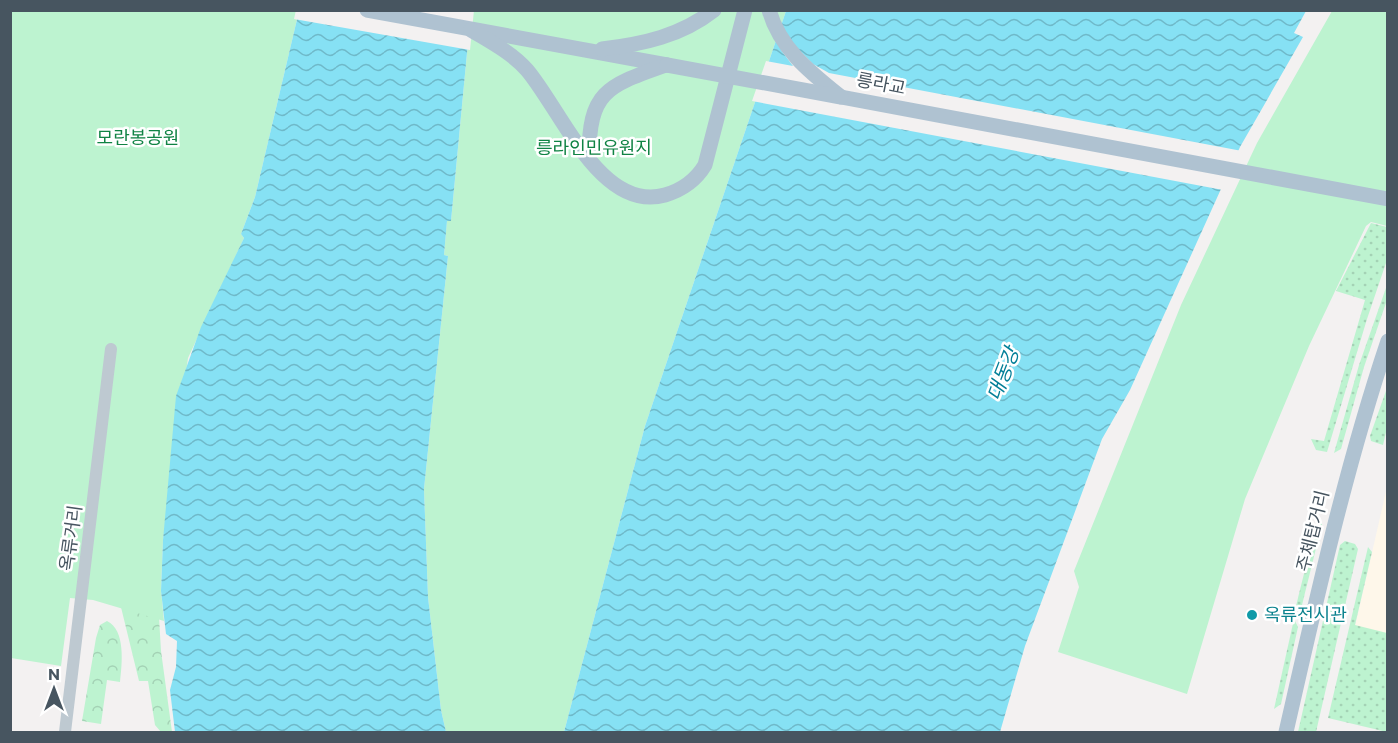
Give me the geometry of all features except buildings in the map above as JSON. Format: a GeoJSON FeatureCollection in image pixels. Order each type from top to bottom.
{"type":"FeatureCollection","features":[{"type":"Feature","properties":{"kind":"main road","name":"릉라교"},"geometry":{"type":"LineString","coordinates":[[368,10],[1388,199]]}},
{"type":"Feature","properties":{"kind":"main road"},"geometry":{"type":"LineString","coordinates":[[589,51],[651,41],[695,24],[714,10]]}},
{"type":"Feature","properties":{"kind":"main road"},"geometry":{"type":"LineString","coordinates":[[471,30],[501,48],[526,69],[607,179],[619,189],[636,195],[659,196],[675,192],[688,184],[699,173],[709,154],[745,10]]}},
{"type":"Feature","properties":{"kind":"main road"},"geometry":{"type":"LineString","coordinates":[[769,10],[779,34],[794,56],[841,97]]}},
{"type":"Feature","properties":{"kind":"main road"},"geometry":{"type":"LineString","coordinates":[[589,157],[592,115],[600,99],[626,80],[666,65]]}},
{"type":"Feature","properties":{"kind":"main road","name":"주체탑거리"},"geometry":{"type":"LineString","coordinates":[[1286,732],[1333,527],[1368,398],[1388,341]]}},
{"type":"Feature","properties":{"kind":"main road"},"geometry":{"type":"LineString","coordinates":[[1368,398],[1388,377]]}},
{"type":"Feature","properties":{"kind":"street","name":"옥류거리"},"geometry":{"type":"LineString","coordinates":[[65,732],[111,349]]}},
{"type":"Feature","properties":{"kind":"shaded area"},"geometry":{"type":"Polygon","coordinates":[[[1387,487],[1387,639],[1354,631],[1387,487]]]}},
{"type":"Feature","properties":{"kind":"green space","name":"모란봉공원"},"geometry":{"type":"Polygon","coordinates":[[[10,11],[299,11],[255,197],[241,234],[244,238],[188,358],[163,540],[161,590],[164,621],[93,600],[70,598],[61,666],[11,658],[10,11]]]}},
{"type":"Feature","properties":{"kind":"green space","name":"릉라인민유원지"},"geometry":{"type":"Polygon","coordinates":[[[471,11],[786,11],[645,426],[564,732],[446,732],[441,710],[428,597],[424,489],[448,256],[444,255],[447,220],[451,221],[471,11]]]}},
{"type":"Feature","properties":{"kind":"green space"},"geometry":{"type":"Polygon","coordinates":[[[1332,11],[1387,11],[1387,226],[1371,222],[1366,226],[1309,346],[1245,499],[1187,694],[1058,652],[1079,587],[1074,571],[1181,305],[1257,143],[1332,11]]]}},
{"type":"Feature","properties":{"kind":"green space"},"geometry":{"type":"Polygon","coordinates":[[[1371,223],[1387,227],[1387,260],[1327,452],[1316,450],[1311,439],[1324,441],[1365,300],[1336,291],[1371,223]]]}},
{"type":"Feature","properties":{"kind":"green space"},"geometry":{"type":"Polygon","coordinates":[[[1387,285],[1387,300],[1364,367],[1341,449],[1334,453],[1359,365],[1387,285]]]}},
{"type":"Feature","properties":{"kind":"green space"},"geometry":{"type":"Polygon","coordinates":[[[1387,388],[1387,428],[1383,445],[1371,441],[1370,436],[1387,388]]]}},
{"type":"Feature","properties":{"kind":"green space"},"geometry":{"type":"Polygon","coordinates":[[[1318,517],[1322,524],[1302,605],[1295,610],[1318,517]]]}},
{"type":"Feature","properties":{"kind":"green space"},"geometry":{"type":"Polygon","coordinates":[[[1345,541],[1355,544],[1358,549],[1316,732],[1298,732],[1340,545],[1345,541]]]}},
{"type":"Feature","properties":{"kind":"green space"},"geometry":{"type":"Polygon","coordinates":[[[1368,547],[1372,552],[1355,625],[1387,633],[1387,732],[1328,718],[1368,547]]]}},
{"type":"Feature","properties":{"kind":"green space"},"geometry":{"type":"Polygon","coordinates":[[[119,599],[158,600],[161,651],[172,732],[161,732],[155,725],[148,681],[139,681],[119,599]]]}},
{"type":"Feature","properties":{"kind":"green space"},"geometry":{"type":"Polygon","coordinates":[[[1294,619],[1298,627],[1281,704],[1274,709],[1294,619]]]}},
{"type":"Feature","properties":{"kind":"green space"},"geometry":{"type":"Polygon","coordinates":[[[107,621],[113,625],[120,640],[121,666],[120,682],[107,680],[101,724],[82,721],[96,638],[100,625],[107,621]]]}},
{"type":"Feature","properties":{"kind":"water"},"geometry":{"type":"Polygon","coordinates":[[[299,11],[471,11],[451,221],[447,221],[444,255],[448,256],[424,489],[428,597],[441,710],[446,732],[175,732],[170,690],[176,667],[177,641],[166,634],[161,591],[163,540],[176,396],[201,327],[244,238],[241,234],[255,197],[299,11]]]}},
{"type":"Feature","properties":{"kind":"water","name":"대동강"},"geometry":{"type":"Polygon","coordinates":[[[786,11],[1306,11],[1294,33],[1303,37],[1240,147],[1130,390],[1102,439],[1025,646],[1000,732],[564,732],[645,426],[786,11]]]}},
{"type":"Feature","properties":{"kind":"pier"},"geometry":{"type":"Polygon","coordinates":[[[296,10],[474,10],[470,50],[294,19],[296,10]]]}},
{"type":"Feature","properties":{"kind":"pier"},"geometry":{"type":"Polygon","coordinates":[[[792,43],[813,64],[829,73],[1242,151],[1223,190],[752,101],[766,61],[793,66],[781,50],[792,43]]]}},
{"type":"Feature","properties":{"kind":"place","name":"옥류전시관"},"geometry":{"type":"Point","coordinates":[1252,615]}}]}
